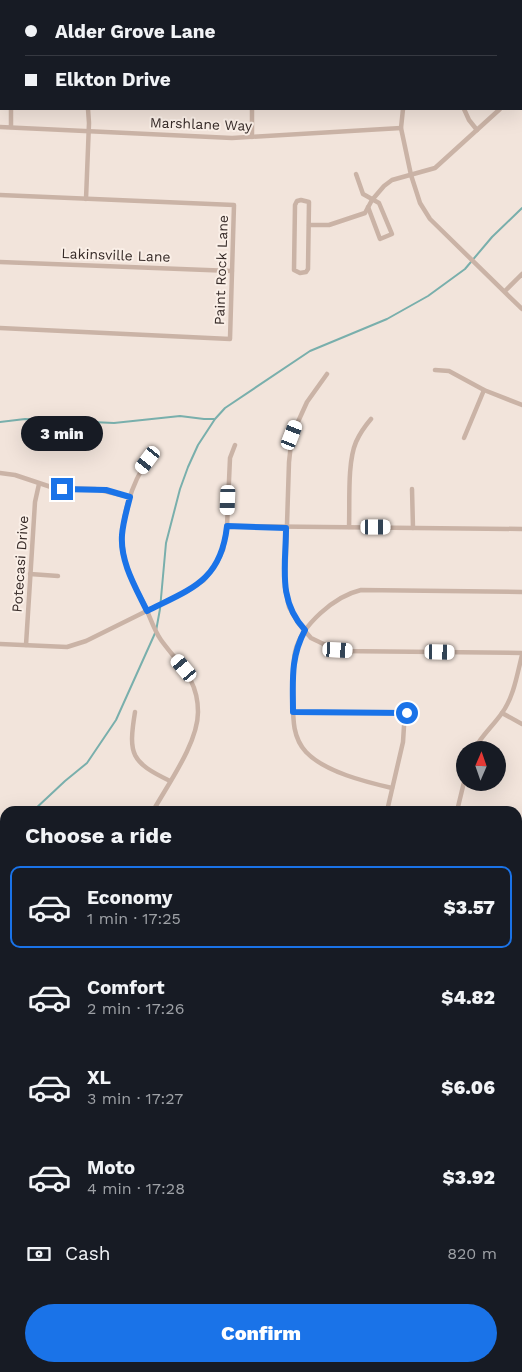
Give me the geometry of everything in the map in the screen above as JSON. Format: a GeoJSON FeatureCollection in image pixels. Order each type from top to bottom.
{"type":"FeatureCollection","features":[{"type":"Feature","properties":{"kind":"street"},"geometry":{"type":"LineString","coordinates":[[11,110],[11,127]]}},
{"type":"Feature","properties":{"kind":"street"},"geometry":{"type":"LineString","coordinates":[[86,199],[88,110]]}},
{"type":"Feature","properties":{"kind":"street"},"geometry":{"type":"LineString","coordinates":[[252,110],[252,137]]}},
{"type":"Feature","properties":{"kind":"street"},"geometry":{"type":"LineString","coordinates":[[402,110],[401,128],[411,175],[420,203],[430,219],[522,309]]}},
{"type":"Feature","properties":{"kind":"street"},"geometry":{"type":"LineString","coordinates":[[464,110],[476,130]]}},
{"type":"Feature","properties":{"kind":"street"},"geometry":{"type":"LineString","coordinates":[[309,225],[329,225],[365,213],[372,200],[384,186],[392,180],[435,168],[499,110]]}},
{"type":"Feature","properties":{"kind":"street","name":"Marshlane Way"},"geometry":{"type":"LineString","coordinates":[[0,127],[232,138],[401,128]]}},
{"type":"Feature","properties":{"kind":"street"},"geometry":{"type":"LineString","coordinates":[[356,174],[363,194],[379,203],[392,234],[380,238],[368,207]]}},
{"type":"Feature","properties":{"kind":"street","name":"Paint Rock Lane"},"geometry":{"type":"LineString","coordinates":[[0,195],[234,205],[230,339],[0,328]]}},
{"type":"Feature","properties":{"kind":"street"},"geometry":{"type":"LineString","coordinates":[[306,200],[309,202],[309,225],[308,269],[306,272],[297,273],[294,270],[297,201],[306,200]]}},
{"type":"Feature","properties":{"kind":"street","name":"Lakinsville Lane"},"geometry":{"type":"LineString","coordinates":[[0,262],[232,271]]}},
{"type":"Feature","properties":{"kind":"street"},"geometry":{"type":"LineString","coordinates":[[505,291],[522,274]]}},
{"type":"Feature","properties":{"kind":"street"},"geometry":{"type":"LineString","coordinates":[[435,370],[449,371],[484,390],[522,405]]}},
{"type":"Feature","properties":{"kind":"street"},"geometry":{"type":"LineString","coordinates":[[327,374],[307,402],[292,435],[286,528],[285,592],[294,617],[311,638],[338,650],[522,654],[513,692],[502,713],[479,741]]}},
{"type":"Feature","properties":{"kind":"street"},"geometry":{"type":"LineString","coordinates":[[464,438],[484,390]]}},
{"type":"Feature","properties":{"kind":"street"},"geometry":{"type":"LineString","coordinates":[[349,527],[351,458],[360,433],[371,419]]}},
{"type":"Feature","properties":{"kind":"street"},"geometry":{"type":"LineString","coordinates":[[0,644],[67,647],[80,643],[187,591],[204,580],[223,550],[227,526],[229,463],[235,445]]}},
{"type":"Feature","properties":{"kind":"street"},"geometry":{"type":"LineString","coordinates":[[148,460],[136,478],[130,497],[122,536],[123,550],[128,571],[158,635],[189,674],[198,705],[197,722],[192,740],[156,806]]}},
{"type":"Feature","properties":{"kind":"street"},"geometry":{"type":"LineString","coordinates":[[0,473],[15,475],[39,484],[62,489],[106,490],[130,497]]}},
{"type":"Feature","properties":{"kind":"street","name":"Potecasi Drive"},"geometry":{"type":"LineString","coordinates":[[26,645],[35,502],[39,484]]}},
{"type":"Feature","properties":{"kind":"street"},"geometry":{"type":"LineString","coordinates":[[412,489],[413,528]]}},
{"type":"Feature","properties":{"kind":"street"},"geometry":{"type":"LineString","coordinates":[[227,526],[522,529]]}},
{"type":"Feature","properties":{"kind":"street"},"geometry":{"type":"LineString","coordinates":[[30,574],[58,576]]}},
{"type":"Feature","properties":{"kind":"street"},"geometry":{"type":"LineString","coordinates":[[392,788],[356,779],[311,756],[302,748],[296,735],[293,712],[294,657],[297,645],[305,630],[338,599],[361,590],[522,592]]}},
{"type":"Feature","properties":{"kind":"street"},"geometry":{"type":"LineString","coordinates":[[135,712],[131,740],[135,756],[145,768],[170,781]]}},
{"type":"Feature","properties":{"kind":"street"},"geometry":{"type":"LineString","coordinates":[[293,712],[407,713],[403,742],[388,806]]}},
{"type":"Feature","properties":{"kind":"street"},"geometry":{"type":"LineString","coordinates":[[502,713],[522,724]]}},
{"type":"Feature","properties":{"kind":"street"},"geometry":{"type":"LineString","coordinates":[[458,806],[462,791]]}},
{"type":"Feature","properties":{"kind":"waterway"},"geometry":{"type":"LineString","coordinates":[[38,806],[87,763],[116,720],[156,631],[166,543],[180,489],[198,445],[215,419],[225,408],[310,351],[387,319],[428,296],[465,269],[492,237],[522,208]]}},
{"type":"Feature","properties":{"kind":"waterway"},"geometry":{"type":"LineString","coordinates":[[0,422],[25,419],[114,423],[180,416],[214,419]]}},
{"type":"Feature","properties":{"kind":"route"},"geometry":{"type":"LineString","coordinates":[[62,489],[106,490],[130,497],[122,536],[123,550],[128,571],[147,611],[187,591],[204,580],[211,572],[223,550],[227,526],[286,528],[285,592],[287,602],[294,617],[305,630],[297,645],[294,657],[293,712],[407,713]]}}]}
